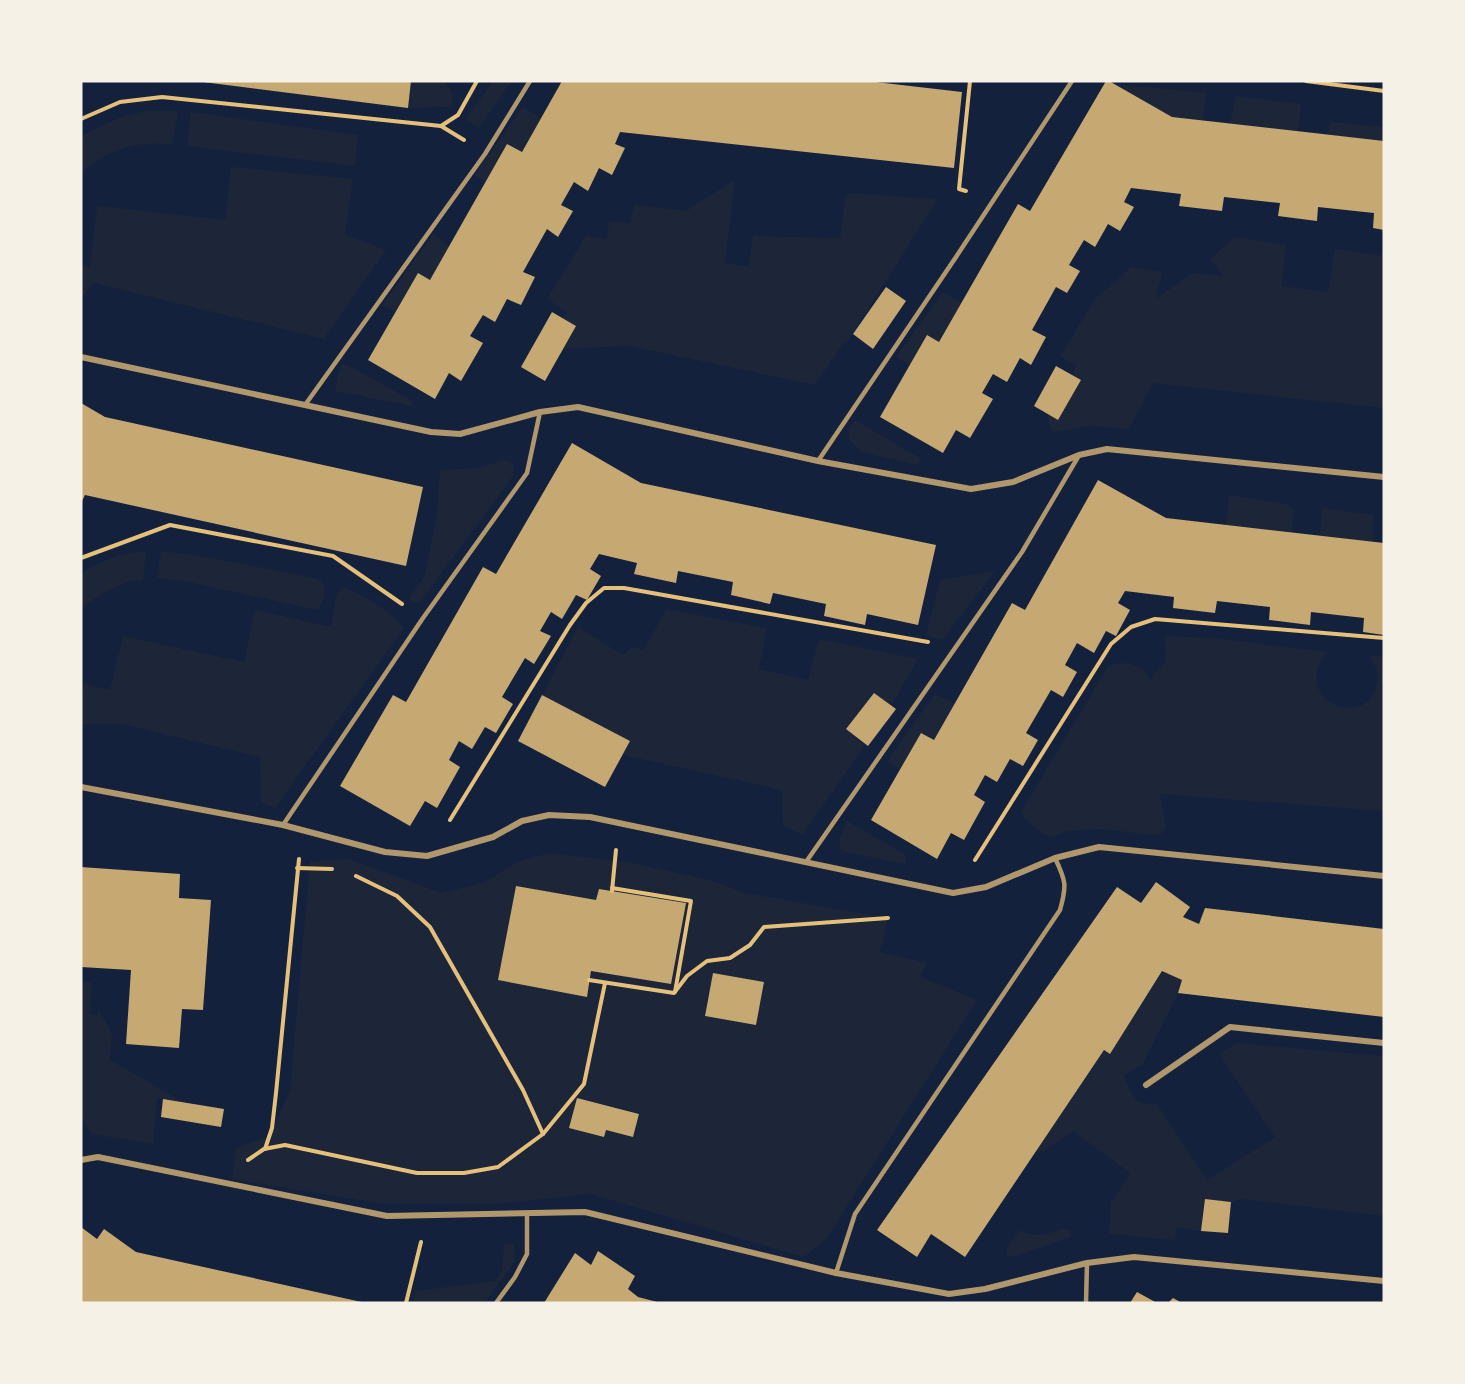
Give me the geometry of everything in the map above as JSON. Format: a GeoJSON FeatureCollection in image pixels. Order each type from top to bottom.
{"type":"FeatureCollection","features":[{"type":"Feature","properties":{"kind":"street"},"geometry":{"type":"LineString","coordinates":[[81,357],[431,432],[460,434],[540,412],[578,407],[818,461],[971,489],[1013,483],[1079,455],[1107,449],[1384,477]]}},
{"type":"Feature","properties":{"kind":"street"},"geometry":{"type":"LineString","coordinates":[[81,787],[283,825],[384,852],[427,856],[493,837],[522,821],[549,815],[591,817],[953,893],[986,887],[1055,858],[1099,847],[1384,876]]}},
{"type":"Feature","properties":{"kind":"street"},"geometry":{"type":"LineString","coordinates":[[1146,1085],[1230,1027],[1384,1042]]}},
{"type":"Feature","properties":{"kind":"street"},"geometry":{"type":"LineString","coordinates":[[81,1161],[98,1157],[387,1216],[585,1212],[836,1273],[949,1294],[985,1289],[1087,1263],[1134,1257],[1384,1281]]}},
{"type":"Feature","properties":{"kind":"lane"},"geometry":{"type":"LineString","coordinates":[[305,405],[485,154],[530,81]]}},
{"type":"Feature","properties":{"kind":"lane"},"geometry":{"type":"LineString","coordinates":[[818,461],[1072,81]]}},
{"type":"Feature","properties":{"kind":"lane"},"geometry":{"type":"LineString","coordinates":[[283,825],[423,618],[528,473],[540,412]]}},
{"type":"Feature","properties":{"kind":"lane"},"geometry":{"type":"LineString","coordinates":[[806,862],[1022,552],[1078,457]]}},
{"type":"Feature","properties":{"kind":"lane"},"geometry":{"type":"LineString","coordinates":[[836,1273],[855,1214],[1060,910],[1066,889],[1055,858]]}},
{"type":"Feature","properties":{"kind":"lane"},"geometry":{"type":"LineString","coordinates":[[496,1303],[515,1278],[527,1254],[527,1214]]}},
{"type":"Feature","properties":{"kind":"lane"},"geometry":{"type":"LineString","coordinates":[[1086,1303],[1087,1263]]}},
{"type":"Feature","properties":{"kind":"path"},"geometry":{"type":"LineString","coordinates":[[441,126],[458,115],[477,81]]}},
{"type":"Feature","properties":{"kind":"path"},"geometry":{"type":"LineString","coordinates":[[970,81],[959,189],[996,197]]}},
{"type":"Feature","properties":{"kind":"path"},"geometry":{"type":"LineString","coordinates":[[1306,81],[1384,91]]}},
{"type":"Feature","properties":{"kind":"path"},"geometry":{"type":"LineString","coordinates":[[81,119],[120,102],[162,97],[441,126],[485,154]]}},
{"type":"Feature","properties":{"kind":"path"},"geometry":{"type":"LineString","coordinates":[[81,558],[170,525],[333,556],[423,618]]}},
{"type":"Feature","properties":{"kind":"path"},"geometry":{"type":"LineString","coordinates":[[427,856],[570,625],[586,603],[604,588],[624,588],[955,647]]}},
{"type":"Feature","properties":{"kind":"path"},"geometry":{"type":"LineString","coordinates":[[953,893],[1111,644],[1131,627],[1155,620],[1384,638]]}},
{"type":"Feature","properties":{"kind":"path"},"geometry":{"type":"LineString","coordinates":[[619,822],[612,890],[691,901],[674,993]]}},
{"type":"Feature","properties":{"kind":"path"},"geometry":{"type":"LineString","coordinates":[[264,1149],[272,1128],[297,868],[305,832]]}},
{"type":"Feature","properties":{"kind":"path"},"geometry":{"type":"LineString","coordinates":[[297,868],[343,870]]}},
{"type":"Feature","properties":{"kind":"path"},"geometry":{"type":"LineString","coordinates":[[352,874],[397,896],[430,927],[523,1090],[543,1134]]}},
{"type":"Feature","properties":{"kind":"path"},"geometry":{"type":"LineString","coordinates":[[674,993],[687,976],[707,961],[730,958],[750,945],[764,927],[888,918]]}},
{"type":"Feature","properties":{"kind":"path"},"geometry":{"type":"LineString","coordinates":[[589,980],[674,993]]}},
{"type":"Feature","properties":{"kind":"path"},"geometry":{"type":"LineString","coordinates":[[237,1185],[248,1159],[264,1149],[285,1145],[417,1173],[464,1173],[498,1167],[543,1134],[584,1084],[605,983]]}},
{"type":"Feature","properties":{"kind":"path"},"geometry":{"type":"LineString","coordinates":[[406,1303],[427,1216]]}},
{"type":"Feature","properties":{"kind":"shaded area"},"geometry":{"type":"Polygon","coordinates":[[[411,81],[445,81],[453,95],[451,107],[408,108],[411,81]]]}},
{"type":"Feature","properties":{"kind":"shaded area"},"geometry":{"type":"Polygon","coordinates":[[[493,81],[512,81],[479,128],[466,119],[493,81]]]}},
{"type":"Feature","properties":{"kind":"shaded area"},"geometry":{"type":"Polygon","coordinates":[[[1114,84],[1207,93],[1202,120],[1172,117],[1114,84]]]}},
{"type":"Feature","properties":{"kind":"shaded area"},"geometry":{"type":"Polygon","coordinates":[[[1236,96],[1301,104],[1298,131],[1230,123],[1236,96]]]}},
{"type":"Feature","properties":{"kind":"shaded area"},"geometry":{"type":"Polygon","coordinates":[[[523,107],[541,118],[522,152],[507,144],[486,182],[474,175],[523,107]]]}},
{"type":"Feature","properties":{"kind":"shaded area"},"geometry":{"type":"Polygon","coordinates":[[[146,111],[178,111],[172,145],[148,144],[123,148],[100,158],[81,174],[81,137],[112,121],[146,111]]]}},
{"type":"Feature","properties":{"kind":"shaded area"},"geometry":{"type":"Polygon","coordinates":[[[191,112],[358,135],[355,166],[187,146],[191,112]]]}},
{"type":"Feature","properties":{"kind":"shaded area"},"geometry":{"type":"Polygon","coordinates":[[[1330,122],[1384,127],[1384,141],[1328,135],[1330,122]]]}},
{"type":"Feature","properties":{"kind":"shaded area"},"geometry":{"type":"Polygon","coordinates":[[[231,167],[353,179],[345,235],[386,250],[324,339],[94,283],[81,298],[81,266],[90,267],[97,206],[225,220],[231,167]]]}},
{"type":"Feature","properties":{"kind":"shaded area"},"geometry":{"type":"Polygon","coordinates":[[[735,180],[725,263],[749,267],[753,236],[840,238],[846,193],[938,199],[847,342],[845,341],[815,385],[630,346],[564,349],[576,326],[563,318],[567,312],[547,299],[586,236],[607,239],[609,221],[630,223],[634,205],[686,211],[735,180]]]}},
{"type":"Feature","properties":{"kind":"shaded area"},"geometry":{"type":"Polygon","coordinates":[[[433,234],[450,247],[430,280],[417,274],[396,312],[382,305],[433,234]]]}},
{"type":"Feature","properties":{"kind":"shaded area"},"geometry":{"type":"Polygon","coordinates":[[[1235,237],[1286,245],[1281,286],[1328,292],[1335,249],[1384,256],[1384,408],[1153,383],[1130,427],[1126,429],[1092,426],[1053,432],[1048,422],[1049,415],[1058,420],[1081,380],[1072,375],[1076,366],[1060,356],[1095,299],[1131,267],[1162,272],[1156,299],[1192,273],[1223,276],[1210,259],[1235,237]]]}},
{"type":"Feature","properties":{"kind":"shaded area"},"geometry":{"type":"Polygon","coordinates":[[[943,292],[962,303],[939,342],[927,335],[910,365],[896,357],[943,292]]]}},
{"type":"Feature","properties":{"kind":"shaded area"},"geometry":{"type":"Polygon","coordinates":[[[343,363],[413,401],[412,406],[335,391],[343,363]]]}},
{"type":"Feature","properties":{"kind":"shaded area"},"geometry":{"type":"Polygon","coordinates":[[[855,420],[921,459],[917,465],[861,452],[849,439],[848,430],[855,420]]]}},
{"type":"Feature","properties":{"kind":"shaded area"},"geometry":{"type":"Polygon","coordinates":[[[504,460],[511,462],[514,467],[513,476],[420,602],[414,603],[409,598],[425,575],[437,515],[440,470],[478,468],[504,460]]]}},
{"type":"Feature","properties":{"kind":"shaded area"},"geometry":{"type":"Polygon","coordinates":[[[1229,495],[1286,504],[1294,509],[1292,532],[1226,525],[1229,495]]]}},
{"type":"Feature","properties":{"kind":"shaded area"},"geometry":{"type":"Polygon","coordinates":[[[1322,508],[1373,515],[1373,542],[1320,536],[1322,508]]]}},
{"type":"Feature","properties":{"kind":"shaded area"},"geometry":{"type":"Polygon","coordinates":[[[146,551],[143,580],[129,581],[103,593],[81,608],[81,574],[112,558],[146,551]]]}},
{"type":"Feature","properties":{"kind":"shaded area"},"geometry":{"type":"Polygon","coordinates":[[[161,551],[201,556],[314,578],[322,581],[325,592],[318,609],[313,609],[184,581],[157,578],[161,551]]]}},
{"type":"Feature","properties":{"kind":"shaded area"},"geometry":{"type":"Polygon","coordinates":[[[995,571],[942,640],[926,635],[940,580],[995,571]]]}},
{"type":"Feature","properties":{"kind":"shaded area"},"geometry":{"type":"Polygon","coordinates":[[[344,587],[384,609],[404,628],[275,808],[261,802],[260,757],[122,724],[81,724],[81,696],[84,684],[110,690],[123,636],[244,662],[255,610],[331,627],[337,593],[344,587]]]}},
{"type":"Feature","properties":{"kind":"shaded area"},"geometry":{"type":"Polygon","coordinates":[[[666,609],[767,628],[759,669],[808,680],[819,639],[918,659],[891,706],[873,693],[846,729],[865,745],[802,835],[783,825],[782,790],[623,755],[629,741],[542,695],[578,627],[623,655],[632,647],[644,650],[666,609]]]}},
{"type":"Feature","properties":{"kind":"shaded area"},"geometry":{"type":"Polygon","coordinates":[[[1165,636],[1215,638],[1327,652],[1318,668],[1317,683],[1322,695],[1332,703],[1344,708],[1356,707],[1367,701],[1375,689],[1377,675],[1374,663],[1368,655],[1384,657],[1384,811],[1160,794],[1166,827],[1161,834],[1151,835],[1102,829],[1067,831],[1051,837],[1045,835],[1024,818],[1021,812],[1107,668],[1119,664],[1132,665],[1144,671],[1151,681],[1153,675],[1166,661],[1165,636]]]}},
{"type":"Feature","properties":{"kind":"shaded area"},"geometry":{"type":"Polygon","coordinates":[[[935,694],[955,704],[934,740],[921,733],[900,770],[887,761],[935,694]]]}},
{"type":"Feature","properties":{"kind":"shaded area"},"geometry":{"type":"Polygon","coordinates":[[[847,821],[906,855],[905,864],[845,852],[840,848],[839,840],[847,821]]]}},
{"type":"Feature","properties":{"kind":"shaded area"},"geometry":{"type":"Polygon","coordinates":[[[549,853],[627,862],[709,880],[745,893],[888,918],[880,952],[927,963],[920,977],[977,1000],[827,1238],[804,1257],[591,1194],[495,1204],[383,1204],[232,1179],[236,1148],[270,1136],[290,1090],[310,861],[349,859],[441,893],[483,883],[518,862],[549,853]],[[713,973],[705,1015],[756,1025],[764,982],[713,973]],[[577,1098],[570,1128],[604,1137],[606,1130],[633,1137],[640,1113],[577,1098]]]}},
{"type":"Feature","properties":{"kind":"shaded area"},"geometry":{"type":"Polygon","coordinates":[[[1162,971],[1182,980],[1178,993],[1142,1065],[1124,1075],[1134,1098],[1143,1103],[1157,1104],[1207,1180],[1275,1137],[1219,1054],[1237,1043],[1384,1056],[1384,1216],[1242,1199],[1231,1202],[1205,1199],[1201,1231],[1177,1227],[1175,1240],[1109,1234],[1111,1203],[1130,1173],[1073,1131],[1044,1151],[1035,1151],[1104,1050],[1110,1054],[1162,971]]]}},
{"type":"Feature","properties":{"kind":"shaded area"},"geometry":{"type":"Polygon","coordinates":[[[81,981],[91,982],[90,1014],[97,1015],[98,1010],[112,1032],[110,1060],[183,1102],[157,1098],[153,1144],[92,1134],[81,1116],[81,981]]]}},
{"type":"Feature","properties":{"kind":"shaded area"},"geometry":{"type":"Polygon","coordinates":[[[1064,1228],[1071,1231],[1071,1237],[1011,1257],[1006,1254],[1008,1246],[1020,1230],[1037,1235],[1064,1228]]]}},
{"type":"Feature","properties":{"kind":"shaded area"},"geometry":{"type":"Polygon","coordinates":[[[504,1244],[514,1244],[515,1261],[485,1303],[413,1303],[415,1291],[495,1281],[502,1272],[504,1244]]]}},
{"type":"Feature","properties":{"kind":"building"},"geometry":{"type":"Polygon","coordinates":[[[195,81],[411,81],[408,108],[195,81]]]}},
{"type":"Feature","properties":{"kind":"building"},"geometry":{"type":"Polygon","coordinates":[[[562,81],[867,81],[962,92],[954,168],[620,132],[615,144],[625,148],[612,175],[599,168],[588,191],[574,182],[561,205],[573,211],[558,237],[547,229],[523,272],[535,277],[521,305],[507,299],[495,322],[483,315],[470,336],[483,343],[461,381],[449,373],[435,399],[368,360],[418,273],[430,280],[507,144],[522,152],[562,81]]]}},
{"type":"Feature","properties":{"kind":"building"},"geometry":{"type":"Polygon","coordinates":[[[1106,81],[1172,117],[1384,141],[1384,230],[1373,228],[1374,213],[1318,207],[1317,221],[1278,216],[1280,203],[1224,197],[1222,211],[1179,206],[1181,194],[1131,188],[1124,202],[1134,207],[1120,231],[1108,224],[1095,247],[1084,240],[1069,265],[1080,271],[1067,293],[1056,287],[1032,330],[1046,337],[1031,365],[1020,358],[1007,382],[993,374],[982,393],[993,399],[970,438],[956,430],[943,453],[880,417],[927,335],[939,342],[1018,204],[1030,211],[1106,81]]]}},
{"type":"Feature","properties":{"kind":"building"},"geometry":{"type":"Polygon","coordinates":[[[886,287],[906,301],[873,349],[853,334],[886,287]]]}},
{"type":"Feature","properties":{"kind":"building"},"geometry":{"type":"Polygon","coordinates":[[[552,312],[576,326],[545,381],[521,367],[552,312]]]}},
{"type":"Feature","properties":{"kind":"building"},"geometry":{"type":"Polygon","coordinates":[[[1056,366],[1081,380],[1058,420],[1034,406],[1056,366]]]}},
{"type":"Feature","properties":{"kind":"building"},"geometry":{"type":"Polygon","coordinates":[[[81,403],[105,417],[423,487],[406,566],[85,495],[81,503],[81,403]]]}},
{"type":"Feature","properties":{"kind":"building"},"geometry":{"type":"Polygon","coordinates":[[[572,443],[641,483],[936,545],[918,625],[867,614],[865,625],[824,616],[826,604],[773,593],[770,604],[731,595],[733,582],[678,571],[676,583],[634,574],[637,563],[599,554],[590,569],[601,576],[587,600],[576,595],[562,619],[551,612],[540,631],[551,636],[534,664],[525,658],[502,697],[513,704],[496,733],[485,727],[472,749],[459,741],[449,760],[460,767],[437,808],[425,801],[410,826],[340,786],[393,695],[406,702],[483,567],[496,574],[572,443]]]}},
{"type":"Feature","properties":{"kind":"building"},"geometry":{"type":"Polygon","coordinates":[[[1098,480],[1166,518],[1384,543],[1384,635],[1363,632],[1364,618],[1311,612],[1310,625],[1269,620],[1270,607],[1217,601],[1215,613],[1173,608],[1174,597],[1125,591],[1118,603],[1130,610],[1116,636],[1106,631],[1094,653],[1077,643],[1065,665],[1077,672],[1063,697],[1051,690],[1026,733],[1038,740],[1023,766],[1010,759],[997,782],[985,775],[974,795],[985,802],[964,840],[951,833],[937,859],[871,820],[921,733],[934,740],[1012,603],[1025,610],[1098,480]]]}},
{"type":"Feature","properties":{"kind":"building"},"geometry":{"type":"Polygon","coordinates":[[[874,693],[896,709],[868,746],[846,729],[874,693]]]}},
{"type":"Feature","properties":{"kind":"building"},"geometry":{"type":"Polygon","coordinates":[[[542,695],[630,741],[605,787],[518,741],[542,695]]]}},
{"type":"Feature","properties":{"kind":"building"},"geometry":{"type":"Polygon","coordinates":[[[81,867],[180,874],[179,898],[211,900],[203,1010],[182,1009],[179,1048],[126,1044],[131,970],[81,967],[81,867]]]}},
{"type":"Feature","properties":{"kind":"building"},"geometry":{"type":"Polygon","coordinates":[[[1156,882],[1190,907],[1183,917],[1199,924],[1205,908],[1384,929],[1384,1017],[1178,993],[1182,980],[1162,971],[1110,1054],[1104,1050],[965,1257],[931,1234],[917,1257],[877,1230],[1117,887],[1141,903],[1156,882]]]}},
{"type":"Feature","properties":{"kind":"building"},"geometry":{"type":"Polygon","coordinates":[[[516,886],[596,900],[599,889],[686,903],[671,984],[591,971],[587,997],[498,980],[516,886]]]}},
{"type":"Feature","properties":{"kind":"building"},"geometry":{"type":"Polygon","coordinates":[[[713,973],[764,982],[756,1025],[705,1016],[713,973]]]}},
{"type":"Feature","properties":{"kind":"building"},"geometry":{"type":"Polygon","coordinates":[[[577,1098],[639,1114],[633,1137],[606,1130],[604,1137],[569,1128],[577,1098]]]}},
{"type":"Feature","properties":{"kind":"building"},"geometry":{"type":"Polygon","coordinates":[[[163,1099],[224,1109],[221,1127],[161,1117],[163,1099]]]}},
{"type":"Feature","properties":{"kind":"building"},"geometry":{"type":"Polygon","coordinates":[[[1205,1199],[1231,1202],[1228,1233],[1201,1231],[1205,1199]]]}},
{"type":"Feature","properties":{"kind":"building"},"geometry":{"type":"Polygon","coordinates":[[[81,1227],[97,1239],[104,1229],[136,1252],[366,1303],[81,1303],[81,1227]]]}},
{"type":"Feature","properties":{"kind":"building"},"geometry":{"type":"Polygon","coordinates":[[[598,1251],[635,1276],[628,1289],[638,1297],[661,1303],[544,1303],[575,1253],[591,1265],[598,1251]]]}},
{"type":"Feature","properties":{"kind":"building"},"geometry":{"type":"Polygon","coordinates":[[[1137,1292],[1157,1303],[1130,1303],[1137,1292]]]}},
{"type":"Feature","properties":{"kind":"building"},"geometry":{"type":"Polygon","coordinates":[[[1173,1298],[1182,1303],[1168,1303],[1173,1298]]]}}]}
